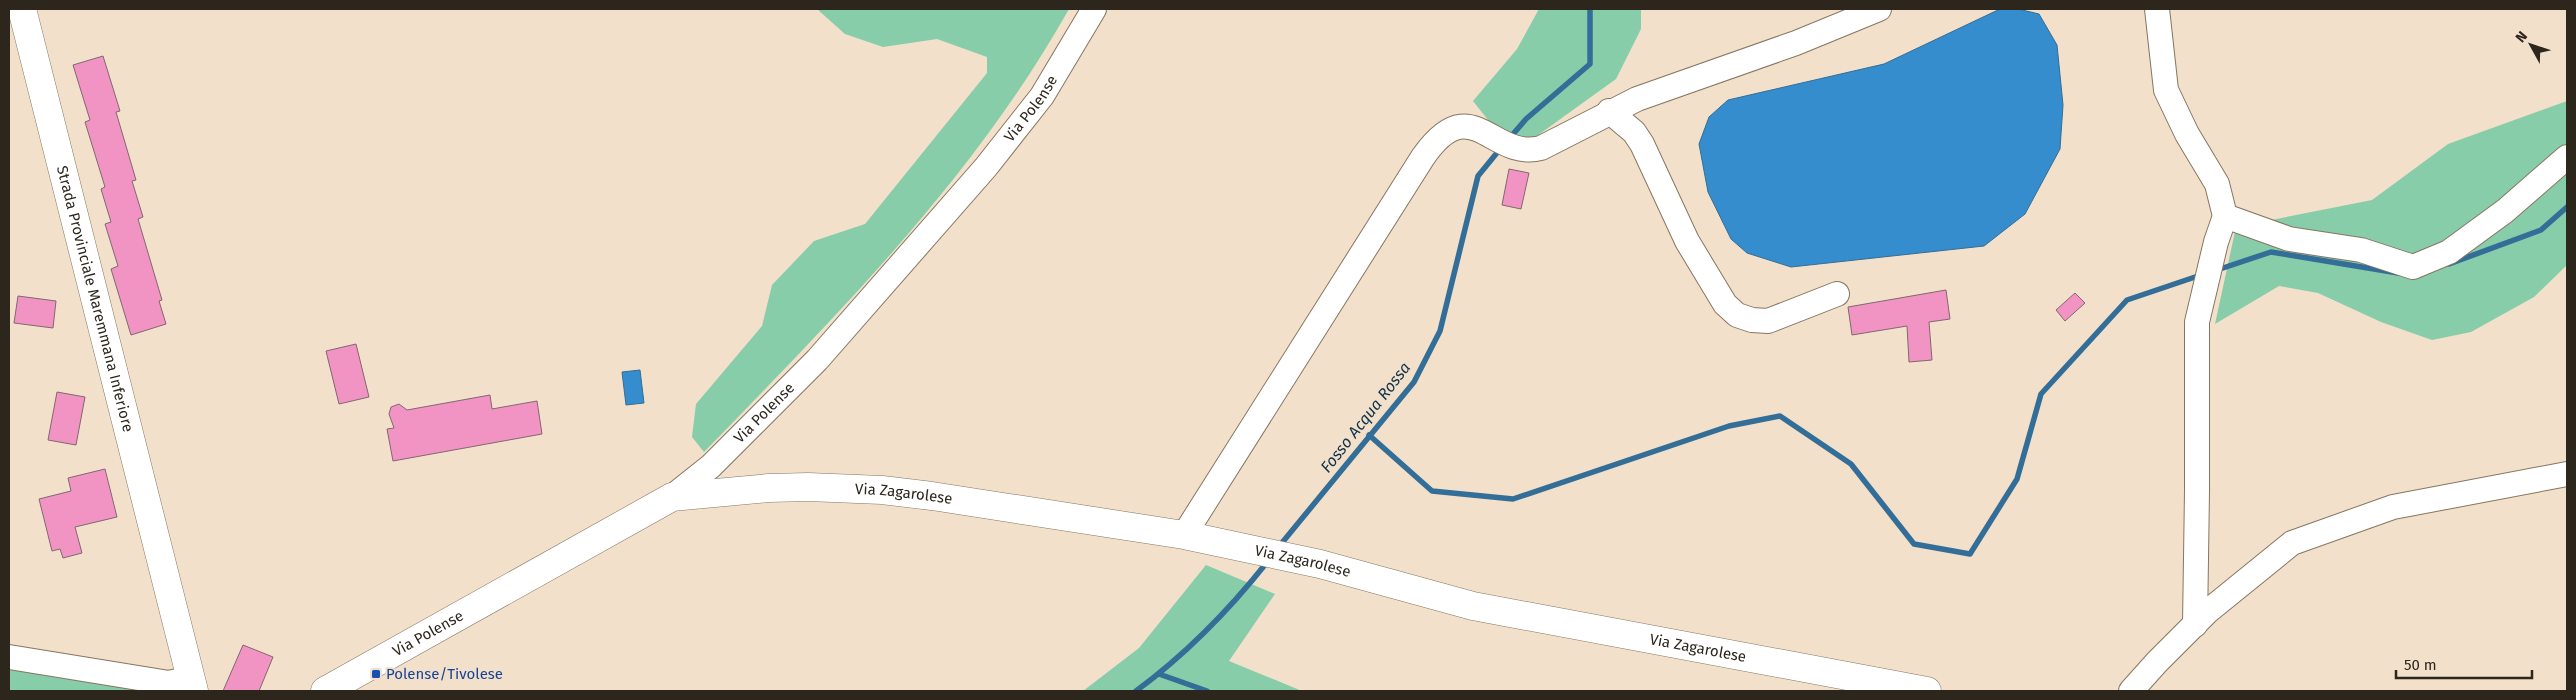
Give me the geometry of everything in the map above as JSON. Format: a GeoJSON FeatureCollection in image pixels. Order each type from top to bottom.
{"type":"FeatureCollection","features":[{"type":"Feature","properties":{"kind":"main road","name":"Strada Provinciale Maremmana Inferiore"},"geometry":{"type":"LineString","coordinates":[[22,9],[166,590],[192,684]]}},
{"type":"Feature","properties":{"kind":"main road","name":"Via Zagarolese"},"geometry":{"type":"LineString","coordinates":[[672,496],[769,488],[882,490],[1184,535],[1320,564],[1473,606],[1927,691]]}},
{"type":"Feature","properties":{"kind":"main road","name":"Via Polense"},"geometry":{"type":"LineString","coordinates":[[325,691],[672,496]]}},
{"type":"Feature","properties":{"kind":"street","name":"Via Polense"},"geometry":{"type":"LineString","coordinates":[[672,496],[711,466],[811,366],[975,180],[1042,96],[1094,9]]}},
{"type":"Feature","properties":{"kind":"street"},"geometry":{"type":"LineString","coordinates":[[1184,535],[1423,157],[1445,132],[1462,126],[1486,132],[1519,149],[1534,150],[1557,141],[1609,111],[1671,86],[1796,43],[1879,9]]}},
{"type":"Feature","properties":{"kind":"street"},"geometry":{"type":"LineString","coordinates":[[2157,9],[2166,90],[2187,134],[2217,184],[2226,216],[2216,242],[2196,322],[2198,491],[2195,625]]}},
{"type":"Feature","properties":{"kind":"street"},"geometry":{"type":"LineString","coordinates":[[1609,111],[1634,132],[1642,144],[1687,242],[1725,304],[1737,315],[1752,320],[1768,321],[1837,294]]}},
{"type":"Feature","properties":{"kind":"street"},"geometry":{"type":"LineString","coordinates":[[2226,216],[2289,239],[2361,250],[2413,267],[2457,246],[2505,211],[2567,157]]}},
{"type":"Feature","properties":{"kind":"street"},"geometry":{"type":"LineString","coordinates":[[2131,691],[2195,625],[2252,574],[2292,543],[2393,507],[2567,474]]}},
{"type":"Feature","properties":{"kind":"street"},"geometry":{"type":"LineString","coordinates":[[9,657],[169,683],[192,684]]}},
{"type":"Feature","properties":{"kind":"green space"},"geometry":{"type":"Polygon","coordinates":[[[817,9],[1069,9],[1032,71],[991,130],[947,187],[853,296],[704,452],[692,437],[696,404],[762,326],[772,285],[814,241],[865,224],[987,73],[987,57],[937,39],[883,47],[845,34],[817,9]]]}},
{"type":"Feature","properties":{"kind":"green space"},"geometry":{"type":"Polygon","coordinates":[[[1539,9],[1641,9],[1641,29],[1616,79],[1534,138],[1518,142],[1496,130],[1473,101],[1517,49],[1539,9]]]}},
{"type":"Feature","properties":{"kind":"green space"},"geometry":{"type":"Polygon","coordinates":[[[2567,101],[2567,265],[2534,297],[2471,332],[2432,340],[2381,322],[2318,293],[2279,286],[2215,324],[2236,227],[2372,200],[2448,144],[2567,101]]]}},
{"type":"Feature","properties":{"kind":"green space"},"geometry":{"type":"Polygon","coordinates":[[[1206,565],[1275,594],[1229,661],[1302,691],[1083,691],[1139,648],[1206,565]]]}},
{"type":"Feature","properties":{"kind":"green space"},"geometry":{"type":"Polygon","coordinates":[[[9,660],[168,691],[9,691],[9,660]]]}},
{"type":"Feature","properties":{"kind":"water"},"geometry":{"type":"Polygon","coordinates":[[[2000,9],[2018,9],[2039,14],[2057,45],[2063,105],[2060,149],[2025,214],[1984,246],[1791,267],[1747,253],[1731,239],[1708,192],[1699,144],[1709,117],[1728,100],[1884,64],[2000,9]]]}},
{"type":"Feature","properties":{"kind":"water"},"geometry":{"type":"Polygon","coordinates":[[[640,370],[644,403],[626,405],[622,372],[640,370]]]}},
{"type":"Feature","properties":{"kind":"building"},"geometry":{"type":"Polygon","coordinates":[[[103,56],[120,111],[116,112],[136,180],[132,181],[143,217],[138,219],[162,300],[159,301],[166,324],[131,335],[111,269],[118,266],[105,224],[111,222],[101,189],[105,187],[85,122],[90,120],[73,65],[103,56]]]}},
{"type":"Feature","properties":{"kind":"building"},"geometry":{"type":"Polygon","coordinates":[[[1509,169],[1529,173],[1521,209],[1502,205],[1509,169]]]}},
{"type":"Feature","properties":{"kind":"building"},"geometry":{"type":"Polygon","coordinates":[[[1946,290],[1950,319],[1929,322],[1932,360],[1909,362],[1907,326],[1852,335],[1848,307],[1946,290]]]}},
{"type":"Feature","properties":{"kind":"building"},"geometry":{"type":"Polygon","coordinates":[[[2075,293],[2085,303],[2065,321],[2056,310],[2075,293]]]}},
{"type":"Feature","properties":{"kind":"building"},"geometry":{"type":"Polygon","coordinates":[[[18,296],[56,301],[53,328],[14,323],[18,296]]]}},
{"type":"Feature","properties":{"kind":"building"},"geometry":{"type":"Polygon","coordinates":[[[356,344],[369,397],[339,404],[326,351],[356,344]]]}},
{"type":"Feature","properties":{"kind":"building"},"geometry":{"type":"Polygon","coordinates":[[[57,392],[85,397],[76,445],[48,440],[57,392]]]}},
{"type":"Feature","properties":{"kind":"building"},"geometry":{"type":"Polygon","coordinates":[[[490,395],[492,409],[537,401],[542,434],[393,461],[387,429],[394,428],[389,414],[391,407],[399,404],[407,410],[490,395]]]}},
{"type":"Feature","properties":{"kind":"building"},"geometry":{"type":"Polygon","coordinates":[[[105,469],[117,517],[75,527],[82,553],[63,558],[60,549],[52,551],[39,499],[71,491],[68,478],[105,469]]]}},
{"type":"Feature","properties":{"kind":"building"},"geometry":{"type":"Polygon","coordinates":[[[243,645],[273,657],[259,691],[223,691],[243,645]]]}},
{"type":"Feature","properties":{"kind":"waterway","name":"Fosso Acqua Rossa"},"geometry":{"type":"LineString","coordinates":[[1514,133],[1526,119],[1590,64],[1590,9]]}},
{"type":"Feature","properties":{"kind":"waterway","name":"Fosso Acqua Rossa"},"geometry":{"type":"LineString","coordinates":[[1281,544],[1414,382],[1440,331],[1478,176],[1496,154]]}},
{"type":"Feature","properties":{"kind":"waterway"},"geometry":{"type":"LineString","coordinates":[[2449,264],[2541,230],[2567,207]]}},
{"type":"Feature","properties":{"kind":"waterway"},"geometry":{"type":"LineString","coordinates":[[2217,270],[2271,252],[2398,273]]}},
{"type":"Feature","properties":{"kind":"waterway"},"geometry":{"type":"LineString","coordinates":[[1369,435],[1432,491],[1513,499],[1729,426],[1780,416],[1851,464],[1914,544],[1970,554],[2017,479],[2041,394],[2127,300],[2201,275]]}},
{"type":"Feature","properties":{"kind":"waterway","name":"Fosso Acqua Rossa"},"geometry":{"type":"LineString","coordinates":[[1136,691],[1189,647],[1238,596],[1268,561]]}},
{"type":"Feature","properties":{"kind":"waterway"},"geometry":{"type":"LineString","coordinates":[[1159,674],[1207,691]]}},
{"type":"Feature","properties":{"kind":"place","name":"Polense/Tivolese"},"geometry":{"type":"Point","coordinates":[376,674]}}]}
